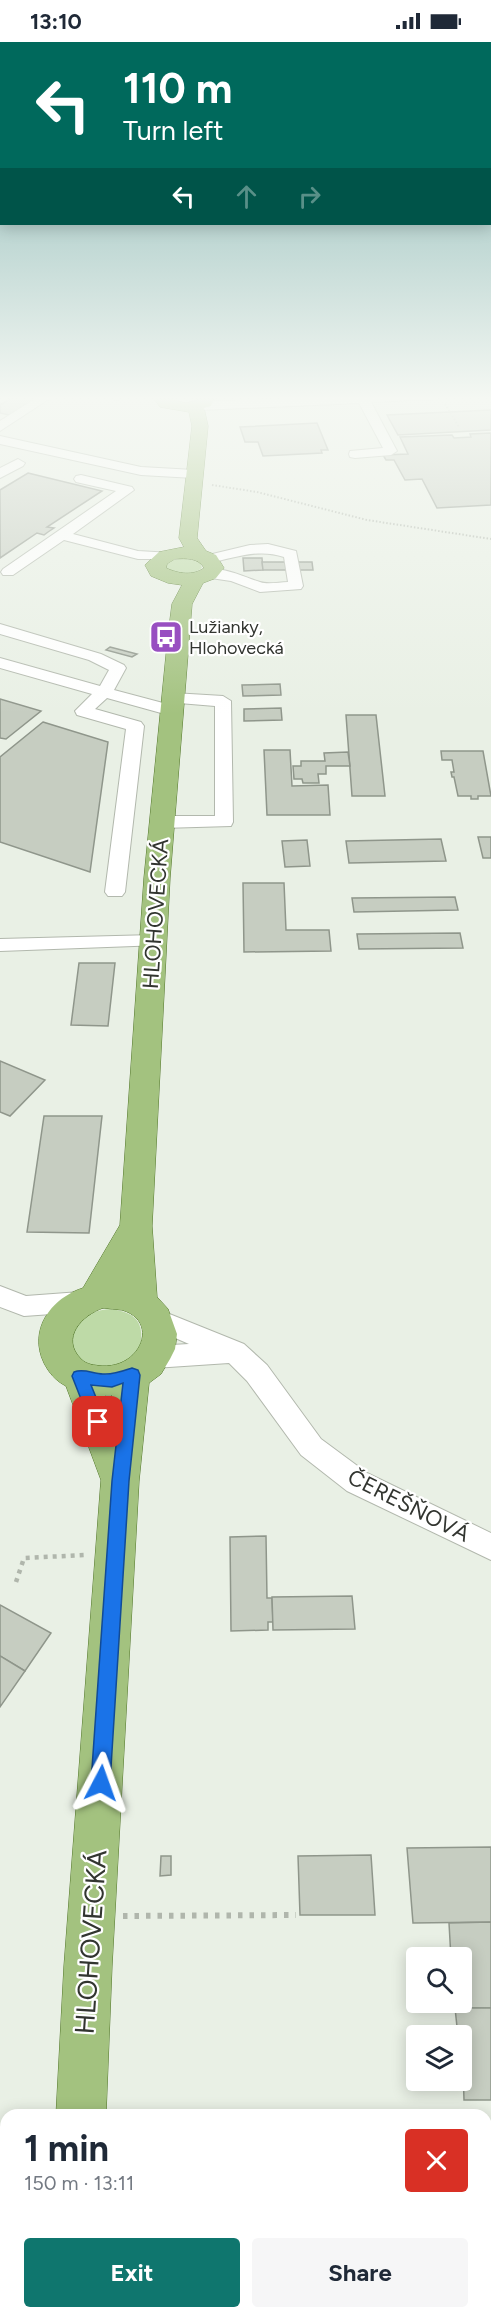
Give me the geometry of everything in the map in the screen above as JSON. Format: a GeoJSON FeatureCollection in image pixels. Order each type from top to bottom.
{"type":"FeatureCollection","features":[{"type":"Feature","properties":{"kind":"main road","name":"HLOHOVECKÁ"},"geometry":{"type":"LineString","coordinates":[[148,1310],[136,1226],[162,822],[172,704],[182,604],[200,561],[195,501]]}},
{"type":"Feature","properties":{"kind":"main road"},"geometry":{"type":"LineString","coordinates":[[166,563],[200,561]]}},
{"type":"Feature","properties":{"kind":"main road"},"geometry":{"type":"LineString","coordinates":[[166,563],[200,561]]}},
{"type":"Feature","properties":{"kind":"main road"},"geometry":{"type":"LineString","coordinates":[[166,563],[182,604]]}},
{"type":"Feature","properties":{"kind":"main road","name":"HLOHOVECKÁ"},"geometry":{"type":"LineString","coordinates":[[88,1299],[136,1226]]}},
{"type":"Feature","properties":{"kind":"main road"},"geometry":{"type":"LineString","coordinates":[[119,1295],[148,1310],[161,1338],[143,1366],[112,1381],[100,1381],[80,1376],[62,1362],[55,1350],[54,1338],[62,1318],[88,1299],[119,1295]]}},
{"type":"Feature","properties":{"kind":"main road","name":"HLOHOVECKÁ"},"geometry":{"type":"LineString","coordinates":[[81,2109],[88,1966],[120,1481],[143,1366]]}},
{"type":"Feature","properties":{"kind":"main road","name":"HLOHOVECKÁ"},"geometry":{"type":"LineString","coordinates":[[80,1376],[120,1481]]}},
{"type":"Feature","properties":{"kind":"street"},"geometry":{"type":"LineString","coordinates":[[8,572],[110,501]]}},
{"type":"Feature","properties":{"kind":"street"},"geometry":{"type":"LineString","coordinates":[[61,535],[166,563]]}},
{"type":"Feature","properties":{"kind":"street"},"geometry":{"type":"LineString","coordinates":[[248,547],[273,547],[291,554],[296,586],[260,588],[200,561],[230,555],[248,547]]}},
{"type":"Feature","properties":{"kind":"street"},"geometry":{"type":"LineString","coordinates":[[0,629],[108,662],[118,668],[105,692],[83,711],[135,726],[115,892]]}},
{"type":"Feature","properties":{"kind":"street"},"geometry":{"type":"LineString","coordinates":[[0,663],[105,692],[172,704],[223,701],[224,822],[162,822]]}},
{"type":"Feature","properties":{"kind":"street"},"geometry":{"type":"LineString","coordinates":[[0,945],[154,941]]}},
{"type":"Feature","properties":{"kind":"street"},"geometry":{"type":"LineString","coordinates":[[0,1296],[24,1306],[54,1338]]}},
{"type":"Feature","properties":{"kind":"street"},"geometry":{"type":"LineString","coordinates":[[24,1306],[88,1299]]}},
{"type":"Feature","properties":{"kind":"street","name":"ČEREŠŇOVÁ"},"geometry":{"type":"LineString","coordinates":[[148,1310],[235,1352],[257,1373],[311,1447],[357,1482],[491,1547]]}},
{"type":"Feature","properties":{"kind":"street"},"geometry":{"type":"LineString","coordinates":[[143,1366],[235,1352]]}},
{"type":"Feature","properties":{"kind":"path"},"geometry":{"type":"LineString","coordinates":[[293,501],[367,520],[491,539]]}},
{"type":"Feature","properties":{"kind":"path"},"geometry":{"type":"LineString","coordinates":[[16,1582],[24,1558],[87,1555]]}},
{"type":"Feature","properties":{"kind":"path"},"geometry":{"type":"LineString","coordinates":[[118,1926],[118,1916],[296,1915]]}},
{"type":"Feature","properties":{"kind":"green space"},"geometry":{"type":"Polygon","coordinates":[[[183,558],[200,562],[202,568],[190,574],[167,570],[166,565],[170,561],[183,558]]]}},
{"type":"Feature","properties":{"kind":"green space"},"geometry":{"type":"Polygon","coordinates":[[[110,1309],[128,1313],[138,1321],[141,1334],[140,1351],[123,1365],[91,1367],[73,1355],[70,1339],[73,1329],[86,1316],[110,1309]]]}},
{"type":"Feature","properties":{"kind":"building"},"geometry":{"type":"Polygon","coordinates":[[[0,501],[86,501],[47,527],[54,528],[44,535],[37,533],[0,558],[0,501]]]}},
{"type":"Feature","properties":{"kind":"building"},"geometry":{"type":"Polygon","coordinates":[[[434,501],[491,501],[491,505],[437,508],[434,501]]]}},
{"type":"Feature","properties":{"kind":"building"},"geometry":{"type":"Polygon","coordinates":[[[243,558],[262,558],[263,570],[244,571],[243,558]]]}},
{"type":"Feature","properties":{"kind":"building"},"geometry":{"type":"Polygon","coordinates":[[[262,562],[312,562],[313,570],[263,570],[262,562]]]}},
{"type":"Feature","properties":{"kind":"building"},"geometry":{"type":"Polygon","coordinates":[[[110,647],[137,654],[132,657],[106,650],[110,647]]]}},
{"type":"Feature","properties":{"kind":"building"},"geometry":{"type":"Polygon","coordinates":[[[280,684],[281,695],[243,696],[242,685],[280,684]]]}},
{"type":"Feature","properties":{"kind":"building"},"geometry":{"type":"Polygon","coordinates":[[[0,699],[41,711],[6,739],[0,738],[0,699]]]}},
{"type":"Feature","properties":{"kind":"building"},"geometry":{"type":"Polygon","coordinates":[[[281,708],[282,720],[244,721],[244,709],[281,708]]]}},
{"type":"Feature","properties":{"kind":"building"},"geometry":{"type":"Polygon","coordinates":[[[346,715],[376,715],[385,796],[352,796],[346,715]]]}},
{"type":"Feature","properties":{"kind":"building"},"geometry":{"type":"Polygon","coordinates":[[[43,722],[108,742],[90,872],[0,842],[0,757],[43,722]]]}},
{"type":"Feature","properties":{"kind":"building"},"geometry":{"type":"Polygon","coordinates":[[[264,750],[290,750],[292,786],[328,785],[330,815],[267,815],[264,750]]]}},
{"type":"Feature","properties":{"kind":"building"},"geometry":{"type":"Polygon","coordinates":[[[441,751],[483,751],[491,796],[478,796],[478,799],[471,799],[471,796],[458,796],[451,772],[454,772],[452,760],[442,760],[441,751]]]}},
{"type":"Feature","properties":{"kind":"building"},"geometry":{"type":"Polygon","coordinates":[[[348,752],[350,766],[326,766],[326,774],[318,774],[319,783],[303,783],[302,779],[294,779],[293,766],[301,766],[301,761],[325,761],[324,753],[348,752]]]}},
{"type":"Feature","properties":{"kind":"building"},"geometry":{"type":"Polygon","coordinates":[[[478,837],[491,837],[491,858],[483,858],[478,837]]]}},
{"type":"Feature","properties":{"kind":"building"},"geometry":{"type":"Polygon","coordinates":[[[441,839],[446,861],[349,863],[346,841],[441,839]]]}},
{"type":"Feature","properties":{"kind":"building"},"geometry":{"type":"Polygon","coordinates":[[[307,840],[310,866],[285,867],[282,841],[307,840]]]}},
{"type":"Feature","properties":{"kind":"building"},"geometry":{"type":"Polygon","coordinates":[[[243,883],[284,883],[286,930],[329,930],[331,951],[244,952],[243,883]]]}},
{"type":"Feature","properties":{"kind":"building"},"geometry":{"type":"Polygon","coordinates":[[[455,897],[458,910],[354,912],[352,898],[455,897]]]}},
{"type":"Feature","properties":{"kind":"building"},"geometry":{"type":"Polygon","coordinates":[[[460,933],[463,948],[359,949],[357,934],[460,933]]]}},
{"type":"Feature","properties":{"kind":"building"},"geometry":{"type":"Polygon","coordinates":[[[79,963],[115,963],[108,1026],[71,1025],[79,963]]]}},
{"type":"Feature","properties":{"kind":"building"},"geometry":{"type":"Polygon","coordinates":[[[0,1061],[45,1080],[10,1116],[0,1112],[0,1061]]]}},
{"type":"Feature","properties":{"kind":"building"},"geometry":{"type":"Polygon","coordinates":[[[44,1116],[102,1116],[89,1233],[27,1232],[44,1116]]]}},
{"type":"Feature","properties":{"kind":"building"},"geometry":{"type":"Polygon","coordinates":[[[266,1536],[267,1598],[272,1598],[273,1622],[268,1622],[268,1630],[231,1631],[230,1537],[266,1536]]]}},
{"type":"Feature","properties":{"kind":"building"},"geometry":{"type":"Polygon","coordinates":[[[352,1596],[355,1629],[273,1630],[272,1597],[352,1596]]]}},
{"type":"Feature","properties":{"kind":"building"},"geometry":{"type":"Polygon","coordinates":[[[0,1605],[51,1633],[25,1671],[0,1656],[0,1605]]]}},
{"type":"Feature","properties":{"kind":"building"},"geometry":{"type":"Polygon","coordinates":[[[0,1656],[25,1671],[0,1707],[0,1656]]]}},
{"type":"Feature","properties":{"kind":"building"},"geometry":{"type":"Polygon","coordinates":[[[491,1847],[491,1922],[413,1923],[407,1848],[491,1847]]]}},
{"type":"Feature","properties":{"kind":"building"},"geometry":{"type":"Polygon","coordinates":[[[371,1855],[375,1915],[300,1915],[298,1856],[371,1855]]]}},
{"type":"Feature","properties":{"kind":"building"},"geometry":{"type":"Polygon","coordinates":[[[161,1856],[171,1856],[171,1875],[160,1876],[161,1856]]]}},
{"type":"Feature","properties":{"kind":"building"},"geometry":{"type":"Polygon","coordinates":[[[491,1922],[491,2008],[472,2008],[472,1947],[450,1947],[449,1923],[491,1922]]]}},
{"type":"Feature","properties":{"kind":"building"},"geometry":{"type":"Polygon","coordinates":[[[472,2008],[491,2008],[491,2100],[464,2100],[464,2091],[472,2091],[472,2025],[457,2025],[456,2013],[472,2013],[472,2008]]]}},
{"type":"Feature","properties":{"kind":"place","name":"Lužianky, Hlohovecká"},"geometry":{"type":"Point","coordinates":[166,637]}},
{"type":"Feature","properties":{"kind":"route"},"geometry":{"type":"LineString","coordinates":[[98,1422],[80,1376],[100,1381],[112,1381],[132,1375],[120,1481],[101,1783]]}}]}
